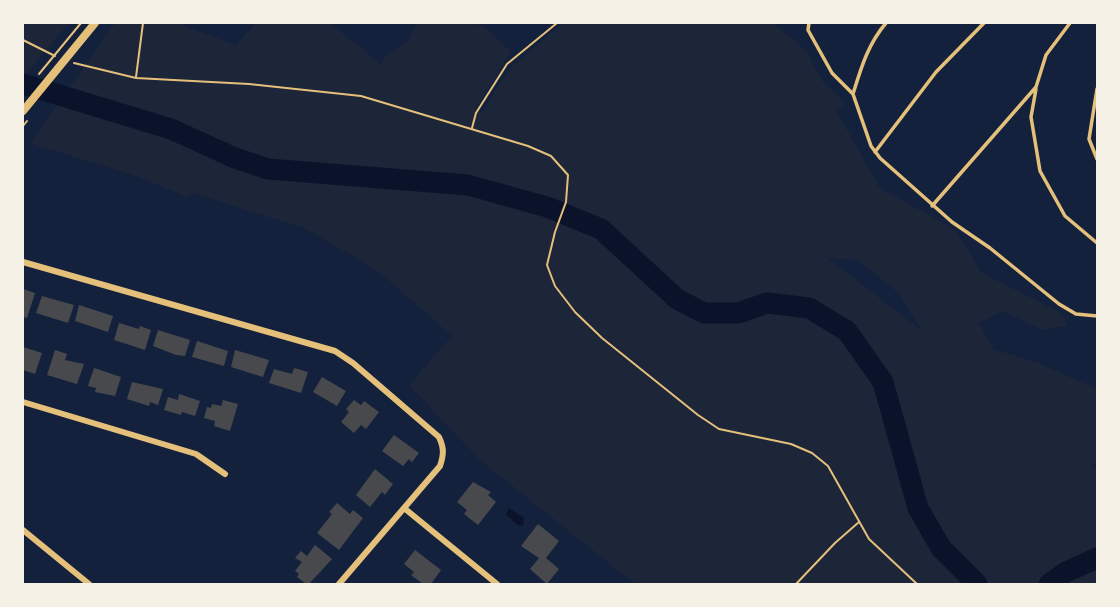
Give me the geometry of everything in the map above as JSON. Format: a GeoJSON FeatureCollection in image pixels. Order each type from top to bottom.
{"type":"FeatureCollection","features":[{"type":"Feature","properties":{"kind":"street"},"geometry":{"type":"LineString","coordinates":[[23,111],[95,23]]}},
{"type":"Feature","properties":{"kind":"street"},"geometry":{"type":"LineString","coordinates":[[23,262],[324,347],[353,363],[439,437],[444,447],[440,466],[339,584]]}},
{"type":"Feature","properties":{"kind":"street"},"geometry":{"type":"LineString","coordinates":[[23,402],[196,454],[225,474]]}},
{"type":"Feature","properties":{"kind":"street"},"geometry":{"type":"LineString","coordinates":[[404,508],[497,584]]}},
{"type":"Feature","properties":{"kind":"street"},"geometry":{"type":"LineString","coordinates":[[23,530],[89,584]]}},
{"type":"Feature","properties":{"kind":"lane"},"geometry":{"type":"LineString","coordinates":[[809,23],[808,30],[832,73],[853,94],[875,152],[896,174],[952,222],[990,248],[1059,304],[1076,314],[1097,316]]}},
{"type":"Feature","properties":{"kind":"lane"},"geometry":{"type":"LineString","coordinates":[[853,94],[870,46],[886,23]]}},
{"type":"Feature","properties":{"kind":"lane"},"geometry":{"type":"LineString","coordinates":[[875,152],[936,72],[984,23]]}},
{"type":"Feature","properties":{"kind":"lane"},"geometry":{"type":"LineString","coordinates":[[1070,23],[1046,55],[1036,87],[1031,117],[1034,146],[1040,171],[1065,216],[1097,243]]}},
{"type":"Feature","properties":{"kind":"lane"},"geometry":{"type":"LineString","coordinates":[[932,206],[1036,87]]}},
{"type":"Feature","properties":{"kind":"lane"},"geometry":{"type":"LineString","coordinates":[[1097,89],[1089,139],[1097,159]]}},
{"type":"Feature","properties":{"kind":"path"},"geometry":{"type":"LineString","coordinates":[[37,76],[81,23]]}},
{"type":"Feature","properties":{"kind":"path"},"geometry":{"type":"LineString","coordinates":[[136,78],[143,23]]}},
{"type":"Feature","properties":{"kind":"path"},"geometry":{"type":"LineString","coordinates":[[472,129],[475,113],[507,64],[557,23]]}},
{"type":"Feature","properties":{"kind":"path"},"geometry":{"type":"LineString","coordinates":[[23,40],[68,59],[136,78],[249,84],[361,96],[528,146],[551,156],[568,175],[566,202],[547,265],[555,286],[575,312],[601,338],[719,429],[791,444],[812,453],[828,466],[869,538],[917,584]]}},
{"type":"Feature","properties":{"kind":"path"},"geometry":{"type":"LineString","coordinates":[[796,584],[860,521]]}},
{"type":"Feature","properties":{"kind":"shaded area"},"geometry":{"type":"Polygon","coordinates":[[[23,23],[69,23],[23,77],[23,23]]]}},
{"type":"Feature","properties":{"kind":"shaded area"},"geometry":{"type":"Polygon","coordinates":[[[115,23],[181,23],[236,45],[256,23],[330,23],[381,64],[384,57],[409,40],[416,23],[468,23],[484,26],[511,52],[475,109],[483,112],[511,67],[563,23],[773,23],[807,52],[823,82],[845,102],[837,112],[880,188],[954,229],[982,273],[1063,314],[1068,326],[1042,330],[1003,311],[979,323],[993,349],[1038,363],[1097,389],[1097,466],[1091,464],[1097,469],[1097,584],[635,584],[480,460],[409,385],[452,336],[391,282],[362,261],[304,228],[193,193],[187,197],[133,175],[30,143],[115,23]],[[828,258],[922,331],[900,294],[857,260],[828,258]]]}},
{"type":"Feature","properties":{"kind":"shaded area"},"geometry":{"type":"Polygon","coordinates":[[[509,508],[524,518],[523,525],[518,525],[506,515],[509,508]]]}},
{"type":"Feature","properties":{"kind":"building"},"geometry":{"type":"Polygon","coordinates":[[[23,289],[35,293],[27,318],[23,317],[23,289]]]}},
{"type":"Feature","properties":{"kind":"building"},"geometry":{"type":"Polygon","coordinates":[[[42,296],[74,305],[68,323],[36,313],[42,296]]]}},
{"type":"Feature","properties":{"kind":"building"},"geometry":{"type":"Polygon","coordinates":[[[79,305],[113,316],[108,332],[75,321],[79,305]]]}},
{"type":"Feature","properties":{"kind":"building"},"geometry":{"type":"Polygon","coordinates":[[[119,323],[151,330],[145,350],[114,340],[119,323]]]}},
{"type":"Feature","properties":{"kind":"building"},"geometry":{"type":"Polygon","coordinates":[[[158,330],[190,340],[185,356],[153,346],[158,330]]]}},
{"type":"Feature","properties":{"kind":"building"},"geometry":{"type":"Polygon","coordinates":[[[197,341],[228,351],[224,366],[192,357],[197,341]]]}},
{"type":"Feature","properties":{"kind":"building"},"geometry":{"type":"Polygon","coordinates":[[[23,347],[42,353],[35,374],[23,370],[23,347]]]}},
{"type":"Feature","properties":{"kind":"building"},"geometry":{"type":"Polygon","coordinates":[[[55,350],[67,354],[65,360],[84,364],[77,384],[47,375],[55,350]]]}},
{"type":"Feature","properties":{"kind":"building"},"geometry":{"type":"Polygon","coordinates":[[[235,350],[269,360],[263,377],[231,367],[235,350]]]}},
{"type":"Feature","properties":{"kind":"building"},"geometry":{"type":"Polygon","coordinates":[[[94,368],[121,377],[115,396],[95,392],[96,388],[88,386],[94,368]]]}},
{"type":"Feature","properties":{"kind":"building"},"geometry":{"type":"Polygon","coordinates":[[[294,368],[308,372],[301,393],[269,383],[274,369],[292,374],[294,368]]]}},
{"type":"Feature","properties":{"kind":"building"},"geometry":{"type":"Polygon","coordinates":[[[322,377],[346,391],[337,406],[313,392],[322,377]]]}},
{"type":"Feature","properties":{"kind":"building"},"geometry":{"type":"Polygon","coordinates":[[[132,382],[163,389],[158,405],[150,402],[149,406],[127,399],[132,382]]]}},
{"type":"Feature","properties":{"kind":"building"},"geometry":{"type":"Polygon","coordinates":[[[179,394],[200,401],[195,416],[164,410],[168,397],[178,400],[179,394]]]}},
{"type":"Feature","properties":{"kind":"building"},"geometry":{"type":"Polygon","coordinates":[[[223,400],[238,404],[230,431],[214,426],[215,421],[204,418],[207,407],[211,408],[212,404],[221,406],[223,400]]]}},
{"type":"Feature","properties":{"kind":"building"},"geometry":{"type":"Polygon","coordinates":[[[354,400],[361,405],[364,401],[379,412],[366,429],[361,425],[354,433],[341,422],[349,412],[346,409],[354,400]]]}},
{"type":"Feature","properties":{"kind":"building"},"geometry":{"type":"Polygon","coordinates":[[[394,435],[419,453],[412,462],[409,459],[403,466],[382,451],[394,435]]]}},
{"type":"Feature","properties":{"kind":"building"},"geometry":{"type":"Polygon","coordinates":[[[375,469],[393,484],[385,495],[382,492],[370,507],[356,495],[375,469]]]}},
{"type":"Feature","properties":{"kind":"building"},"geometry":{"type":"Polygon","coordinates":[[[473,482],[491,492],[488,495],[496,502],[478,525],[464,514],[467,510],[457,502],[473,482]]]}},
{"type":"Feature","properties":{"kind":"building"},"geometry":{"type":"Polygon","coordinates":[[[337,503],[350,514],[353,510],[363,518],[339,550],[317,533],[337,503]]]}},
{"type":"Feature","properties":{"kind":"building"},"geometry":{"type":"Polygon","coordinates":[[[538,524],[559,541],[546,558],[559,569],[547,584],[530,569],[539,558],[521,546],[538,524]]]}},
{"type":"Feature","properties":{"kind":"building"},"geometry":{"type":"Polygon","coordinates":[[[315,545],[332,559],[306,584],[297,577],[299,574],[295,571],[302,562],[295,558],[301,551],[307,556],[315,545]]]}},
{"type":"Feature","properties":{"kind":"building"},"geometry":{"type":"Polygon","coordinates":[[[415,550],[441,570],[431,584],[423,584],[411,575],[414,572],[404,564],[415,550]]]}},
{"type":"Feature","properties":{"kind":"waterway"},"geometry":{"type":"LineString","coordinates":[[23,84],[171,129],[235,158],[268,169],[468,185],[547,207],[601,229],[677,299],[704,313],[738,313],[767,303],[809,308],[847,331],[883,382],[918,508],[941,548],[977,584]]}},
{"type":"Feature","properties":{"kind":"waterway"},"geometry":{"type":"LineString","coordinates":[[1049,584],[1066,572],[1097,558]]}}]}
